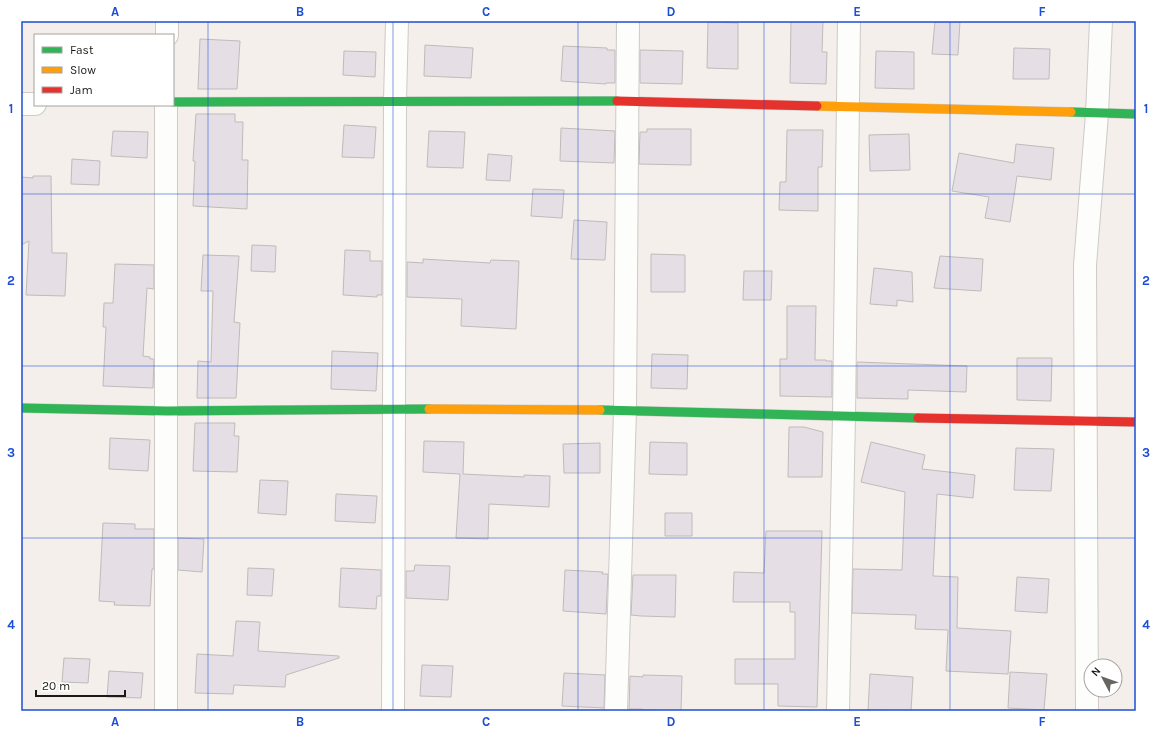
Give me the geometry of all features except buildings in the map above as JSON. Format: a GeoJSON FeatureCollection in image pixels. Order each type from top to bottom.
{"type":"FeatureCollection","features":[{"type":"Feature","properties":{"kind":"street"},"geometry":{"type":"LineString","coordinates":[[167,21],[167,34]]}},
{"type":"Feature","properties":{"kind":"street"},"geometry":{"type":"LineString","coordinates":[[393,711],[393,409],[397,21]]}},
{"type":"Feature","properties":{"kind":"street"},"geometry":{"type":"LineString","coordinates":[[616,711],[624,410],[628,21]]}},
{"type":"Feature","properties":{"kind":"street"},"geometry":{"type":"LineString","coordinates":[[838,711],[844,416],[849,21]]}},
{"type":"Feature","properties":{"kind":"street"},"geometry":{"type":"LineString","coordinates":[[1087,711],[1085,265],[1097,114],[1101,21]]}},
{"type":"Feature","properties":{"kind":"street"},"geometry":{"type":"LineString","coordinates":[[174,102],[628,101],[1136,114]]}},
{"type":"Feature","properties":{"kind":"street"},"geometry":{"type":"LineString","coordinates":[[21,104],[34,104]]}},
{"type":"Feature","properties":{"kind":"street"},"geometry":{"type":"LineString","coordinates":[[166,106],[166,711]]}},
{"type":"Feature","properties":{"kind":"street"},"geometry":{"type":"LineString","coordinates":[[21,408],[167,411],[393,409],[624,410],[1136,422]]}},
{"type":"Feature","properties":{"kind":"traffic: fast"},"geometry":{"type":"LineString","coordinates":[[174,102],[617,101]]}},
{"type":"Feature","properties":{"kind":"traffic: fast"},"geometry":{"type":"LineString","coordinates":[[1071,112],[1136,114]]}},
{"type":"Feature","properties":{"kind":"traffic: fast"},"geometry":{"type":"LineString","coordinates":[[21,408],[167,411],[429,409]]}},
{"type":"Feature","properties":{"kind":"traffic: fast"},"geometry":{"type":"LineString","coordinates":[[600,410],[918,418]]}},
{"type":"Feature","properties":{"kind":"traffic: slow"},"geometry":{"type":"LineString","coordinates":[[817,106],[1071,112]]}},
{"type":"Feature","properties":{"kind":"traffic: slow"},"geometry":{"type":"LineString","coordinates":[[429,409],[600,410]]}},
{"type":"Feature","properties":{"kind":"traffic: jam"},"geometry":{"type":"LineString","coordinates":[[617,101],[817,106]]}},
{"type":"Feature","properties":{"kind":"traffic: jam"},"geometry":{"type":"LineString","coordinates":[[918,418],[1136,422]]}}]}
